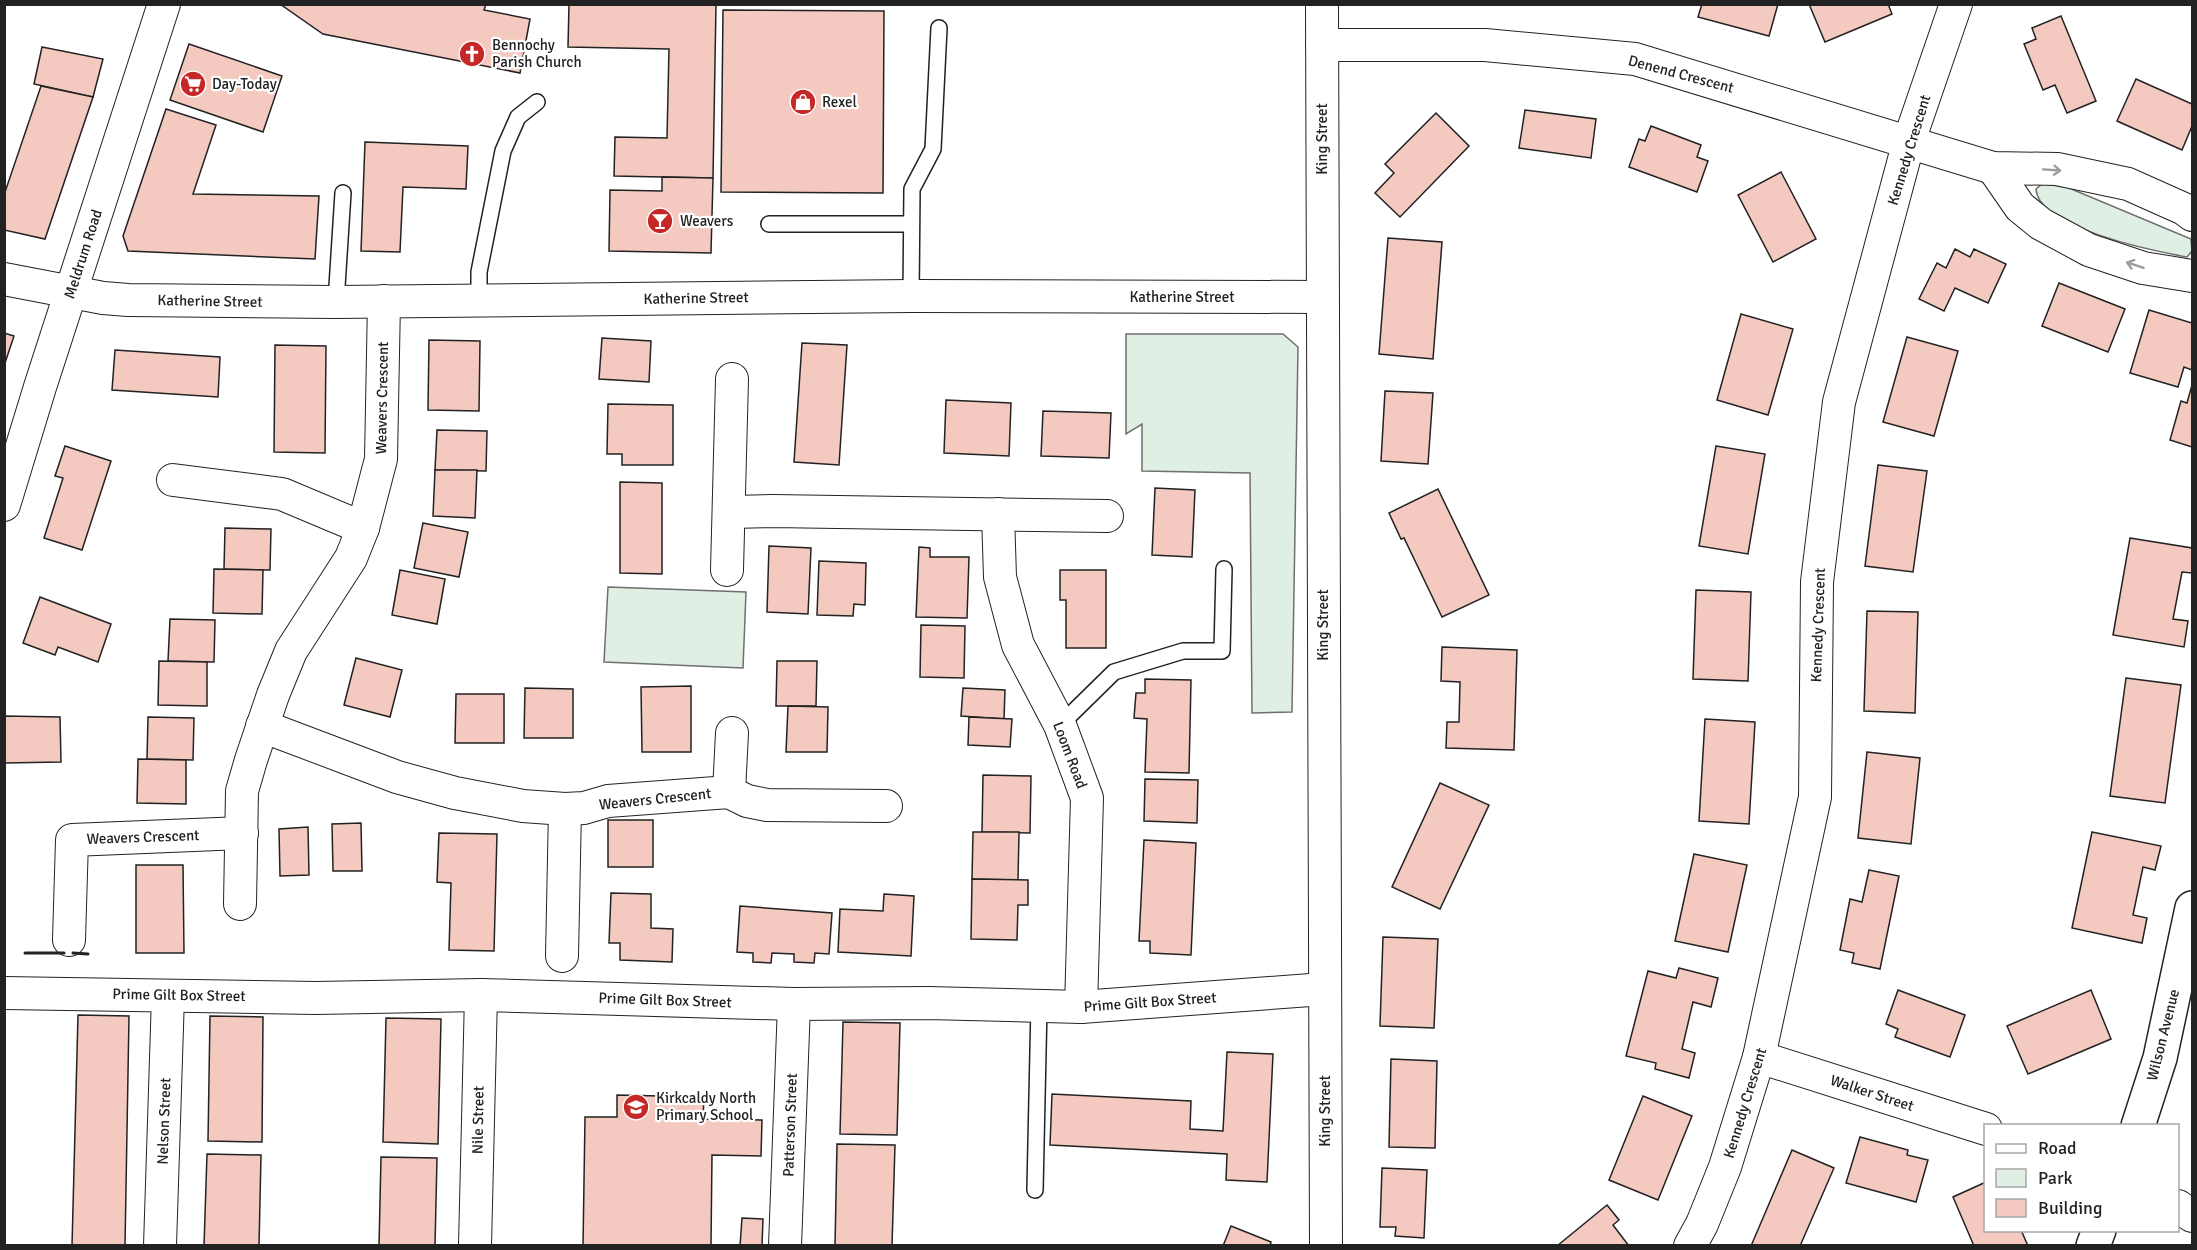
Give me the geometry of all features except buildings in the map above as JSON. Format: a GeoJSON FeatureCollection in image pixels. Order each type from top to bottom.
{"type":"FeatureCollection","features":[{"type":"Feature","properties":{"kind":"street","name":"Meldrum Road"},"geometry":{"type":"LineString","coordinates":[[4,505],[164,4]]}},
{"type":"Feature","properties":{"kind":"street","name":"King Street"},"geometry":{"type":"LineString","coordinates":[[1322,4],[1326,1245]]}},
{"type":"Feature","properties":{"kind":"street","name":"Kennedy Crescent"},"geometry":{"type":"LineString","coordinates":[[1690,1245],[1702,1224],[1725,1167],[1759,1057],[1815,797],[1817,582],[1839,402],[1909,141],[1956,4]]}},
{"type":"Feature","properties":{"kind":"street","name":"Denend Crescent"},"geometry":{"type":"LineString","coordinates":[[1322,45],[1485,45],[1635,59],[1994,168],[2056,169],[2128,184],[2193,215]]}},
{"type":"Feature","properties":{"kind":"street"},"geometry":{"type":"LineString","coordinates":[[1994,168],[2020,207],[2041,224],[2089,250],[2143,268],[2193,276]]}},
{"type":"Feature","properties":{"kind":"street","name":"Katherine Street"},"geometry":{"type":"LineString","coordinates":[[4,279],[128,300],[384,302],[911,296],[1322,297]]}},
{"type":"Feature","properties":{"kind":"street","name":"Weavers Crescent"},"geometry":{"type":"LineString","coordinates":[[240,904],[242,791],[262,726],[291,651],[351,558],[363,528],[381,459],[384,302]]}},
{"type":"Feature","properties":{"kind":"street"},"geometry":{"type":"LineString","coordinates":[[726,570],[732,379]]}},
{"type":"Feature","properties":{"kind":"street"},"geometry":{"type":"LineString","coordinates":[[173,480],[282,494],[363,528]]}},
{"type":"Feature","properties":{"kind":"street"},"geometry":{"type":"LineString","coordinates":[[729,512],[1107,516]]}},
{"type":"Feature","properties":{"kind":"street","name":"Loom Road"},"geometry":{"type":"LineString","coordinates":[[998,514],[1000,577],[1018,645],[1060,725],[1087,798],[1081,1007]]}},
{"type":"Feature","properties":{"kind":"street","name":"Weavers Crescent"},"geometry":{"type":"LineString","coordinates":[[262,726],[398,777],[455,794],[523,806],[584,808],[608,801],[729,792],[747,801],[767,806],[886,806]]}},
{"type":"Feature","properties":{"kind":"street"},"geometry":{"type":"LineString","coordinates":[[729,792],[732,733]]}},
{"type":"Feature","properties":{"kind":"street"},"geometry":{"type":"LineString","coordinates":[[561,956],[565,809]]}},
{"type":"Feature","properties":{"kind":"street","name":"Weavers Crescent"},"geometry":{"type":"LineString","coordinates":[[69,940],[72,840],[242,833]]}},
{"type":"Feature","properties":{"kind":"street","name":"Wilson Avenue"},"geometry":{"type":"LineString","coordinates":[[2138,1124],[2160,1058],[2193,908]]}},
{"type":"Feature","properties":{"kind":"street","name":"Prime Gilt Box Street"},"geometry":{"type":"LineString","coordinates":[[4,993],[316,998],[481,995],[794,1004],[1081,1007],[1324,988]]}},
{"type":"Feature","properties":{"kind":"street","name":"Nile Street"},"geometry":{"type":"LineString","coordinates":[[475,1245],[481,995]]}},
{"type":"Feature","properties":{"kind":"street","name":"Nelson Street"},"geometry":{"type":"LineString","coordinates":[[160,1245],[168,996]]}},
{"type":"Feature","properties":{"kind":"street","name":"Patterson Street"},"geometry":{"type":"LineString","coordinates":[[785,1245],[794,1004]]}},
{"type":"Feature","properties":{"kind":"street"},"geometry":{"type":"LineString","coordinates":[[2160,1058],[2193,1015]]}},
{"type":"Feature","properties":{"kind":"street","name":"Walker Street"},"geometry":{"type":"LineString","coordinates":[[1759,1057],[1984,1128]]}},
{"type":"Feature","properties":{"kind":"street"},"geometry":{"type":"LineString","coordinates":[[2179,1207],[2193,1216]]}},
{"type":"Feature","properties":{"kind":"lane"},"geometry":{"type":"LineString","coordinates":[[911,296],[912,189],[933,149],[939,28]]}},
{"type":"Feature","properties":{"kind":"lane"},"geometry":{"type":"LineString","coordinates":[[479,300],[479,272],[503,151],[518,117],[537,102]]}},
{"type":"Feature","properties":{"kind":"lane"},"geometry":{"type":"LineString","coordinates":[[336,302],[343,193]]}},
{"type":"Feature","properties":{"kind":"lane"},"geometry":{"type":"LineString","coordinates":[[769,224],[911,224]]}},
{"type":"Feature","properties":{"kind":"lane"},"geometry":{"type":"LineString","coordinates":[[1060,725],[1114,672],[1183,651],[1222,651],[1224,569]]}},
{"type":"Feature","properties":{"kind":"lane"},"geometry":{"type":"LineString","coordinates":[[1035,1190],[1039,1005]]}},
{"type":"Feature","properties":{"kind":"green space"},"geometry":{"type":"Polygon","coordinates":[[[2043,183],[2069,188],[2191,239],[2192,251],[2187,257],[2171,254],[2125,243],[2076,226],[2056,215],[2042,203],[2036,189],[2043,183]]]}},
{"type":"Feature","properties":{"kind":"green space"},"geometry":{"type":"Polygon","coordinates":[[[1126,334],[1283,334],[1298,347],[1292,712],[1252,713],[1250,473],[1142,471],[1142,424],[1126,434],[1126,334]]]}},
{"type":"Feature","properties":{"kind":"green space"},"geometry":{"type":"Polygon","coordinates":[[[608,587],[746,592],[743,668],[604,662],[608,587]]]}},
{"type":"Feature","properties":{"kind":"wall"},"geometry":{"type":"LineString","coordinates":[[25,953],[64,953]]}},
{"type":"Feature","properties":{"kind":"wall"},"geometry":{"type":"LineString","coordinates":[[73,953],[88,954]]}},
{"type":"Feature","properties":{"kind":"place","name":"Bennochy Parish Church"},"geometry":{"type":"Point","coordinates":[472,54]}},
{"type":"Feature","properties":{"kind":"place","name":"Day-Today"},"geometry":{"type":"Point","coordinates":[193,84]}},
{"type":"Feature","properties":{"kind":"place","name":"Rexel"},"geometry":{"type":"Point","coordinates":[803,102]}},
{"type":"Feature","properties":{"kind":"place","name":"Weavers"},"geometry":{"type":"Point","coordinates":[660,221]}},
{"type":"Feature","properties":{"kind":"place","name":"Kirkcaldy North Primary School"},"geometry":{"type":"Point","coordinates":[636,1107]}}]}
